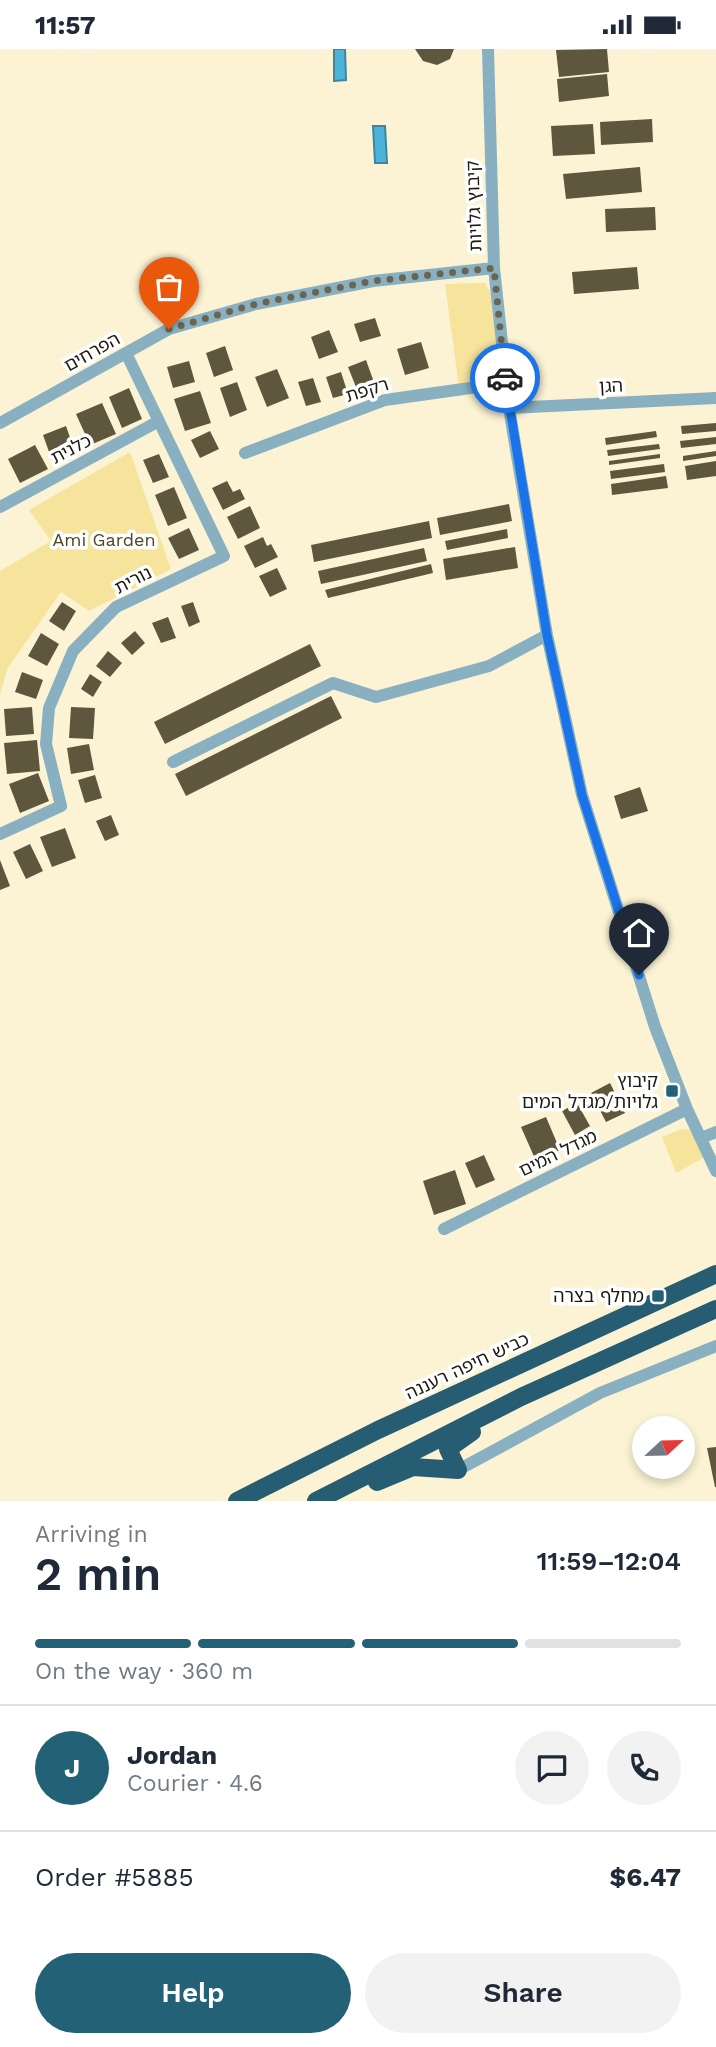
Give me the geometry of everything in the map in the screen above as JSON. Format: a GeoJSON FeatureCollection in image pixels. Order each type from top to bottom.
{"type":"FeatureCollection","features":[{"type":"Feature","properties":{"kind":"highway","name":"כביש חיפה רעננה"},"geometry":{"type":"LineString","coordinates":[[237,1501],[378,1430],[716,1274]]}},
{"type":"Feature","properties":{"kind":"highway"},"geometry":{"type":"LineString","coordinates":[[316,1501],[521,1397],[716,1309]]}},
{"type":"Feature","properties":{"kind":"highway"},"geometry":{"type":"LineString","coordinates":[[325,1501],[345,1496],[413,1467],[458,1471],[448,1449],[521,1397]]}},
{"type":"Feature","properties":{"kind":"street","name":"קיבוץ גלויות"},"geometry":{"type":"LineString","coordinates":[[488,49],[494,268],[509,408],[547,635],[582,795],[655,1027],[687,1109],[716,1171]]}},
{"type":"Feature","properties":{"kind":"street","name":"הפרחים"},"geometry":{"type":"LineString","coordinates":[[0,423],[169,329],[256,304],[373,281],[494,268]]}},
{"type":"Feature","properties":{"kind":"street","name":"נורית"},"geometry":{"type":"LineString","coordinates":[[0,834],[61,806],[53,782],[46,744],[49,708],[73,651],[116,607],[224,556],[126,353]]}},
{"type":"Feature","properties":{"kind":"street","name":"רקפת"},"geometry":{"type":"LineString","coordinates":[[245,453],[385,400],[506,383]]}},
{"type":"Feature","properties":{"kind":"street","name":"הגן"},"geometry":{"type":"LineString","coordinates":[[509,408],[716,398]]}},
{"type":"Feature","properties":{"kind":"street","name":"כלנית"},"geometry":{"type":"LineString","coordinates":[[0,507],[159,421]]}},
{"type":"Feature","properties":{"kind":"street"},"geometry":{"type":"LineString","coordinates":[[173,762],[333,683],[376,697],[489,666],[547,635]]}},
{"type":"Feature","properties":{"kind":"street","name":"מגדל המים"},"geometry":{"type":"LineString","coordinates":[[444,1229],[687,1109]]}},
{"type":"Feature","properties":{"kind":"street"},"geometry":{"type":"LineString","coordinates":[[701,1138],[716,1132]]}},
{"type":"Feature","properties":{"kind":"street"},"geometry":{"type":"LineString","coordinates":[[458,1471],[600,1393],[716,1346]]}},
{"type":"Feature","properties":{"kind":"green space"},"geometry":{"type":"Polygon","coordinates":[[[485,283],[492,296],[499,377],[459,387],[445,284],[485,283]]]}},
{"type":"Feature","properties":{"kind":"green space","name":"Ami Garden"},"geometry":{"type":"Polygon","coordinates":[[[130,452],[171,569],[89,611],[61,592],[7,669],[0,695],[0,571],[51,541],[29,510],[130,452]]]}},
{"type":"Feature","properties":{"kind":"green space"},"geometry":{"type":"Polygon","coordinates":[[[682,1129],[691,1130],[705,1157],[676,1173],[662,1137],[682,1129]]]}},
{"type":"Feature","properties":{"kind":"water"},"geometry":{"type":"Polygon","coordinates":[[[334,49],[345,49],[346,80],[334,81],[334,49]]]}},
{"type":"Feature","properties":{"kind":"water"},"geometry":{"type":"Polygon","coordinates":[[[373,126],[385,126],[387,163],[375,163],[373,126]]]}},
{"type":"Feature","properties":{"kind":"building"},"geometry":{"type":"Polygon","coordinates":[[[415,49],[454,49],[450,59],[437,65],[423,61],[415,49]]]}},
{"type":"Feature","properties":{"kind":"building"},"geometry":{"type":"Polygon","coordinates":[[[607,49],[609,72],[559,77],[556,50],[607,49]]]}},
{"type":"Feature","properties":{"kind":"building"},"geometry":{"type":"Polygon","coordinates":[[[607,74],[609,96],[559,102],[557,79],[607,74]]]}},
{"type":"Feature","properties":{"kind":"building"},"geometry":{"type":"Polygon","coordinates":[[[652,119],[653,142],[601,145],[600,122],[652,119]]]}},
{"type":"Feature","properties":{"kind":"building"},"geometry":{"type":"Polygon","coordinates":[[[593,124],[595,154],[553,156],[551,126],[593,124]]]}},
{"type":"Feature","properties":{"kind":"building"},"geometry":{"type":"Polygon","coordinates":[[[640,167],[642,192],[566,199],[563,174],[640,167]]]}},
{"type":"Feature","properties":{"kind":"building"},"geometry":{"type":"Polygon","coordinates":[[[655,207],[656,230],[606,232],[605,209],[655,207]]]}},
{"type":"Feature","properties":{"kind":"building"},"geometry":{"type":"Polygon","coordinates":[[[637,267],[639,289],[574,294],[572,272],[637,267]]]}},
{"type":"Feature","properties":{"kind":"building"},"geometry":{"type":"Polygon","coordinates":[[[375,318],[381,336],[360,342],[354,324],[375,318]]]}},
{"type":"Feature","properties":{"kind":"building"},"geometry":{"type":"Polygon","coordinates":[[[329,330],[338,352],[319,359],[311,337],[329,330]]]}},
{"type":"Feature","properties":{"kind":"building"},"geometry":{"type":"Polygon","coordinates":[[[421,342],[429,368],[405,375],[397,349],[421,342]]]}},
{"type":"Feature","properties":{"kind":"building"},"geometry":{"type":"Polygon","coordinates":[[[225,346],[233,370],[214,377],[206,353],[225,346]]]}},
{"type":"Feature","properties":{"kind":"building"},"geometry":{"type":"Polygon","coordinates":[[[366,360],[375,385],[358,392],[348,367],[366,360]]]}},
{"type":"Feature","properties":{"kind":"building"},"geometry":{"type":"Polygon","coordinates":[[[189,361],[195,382],[173,388],[167,367],[189,361]]]}},
{"type":"Feature","properties":{"kind":"building"},"geometry":{"type":"Polygon","coordinates":[[[277,369],[289,398],[267,407],[255,377],[277,369]]]}},
{"type":"Feature","properties":{"kind":"building"},"geometry":{"type":"Polygon","coordinates":[[[341,372],[348,394],[333,398],[326,377],[341,372]]]}},
{"type":"Feature","properties":{"kind":"building"},"geometry":{"type":"Polygon","coordinates":[[[313,378],[321,402],[306,406],[298,382],[313,378]]]}},
{"type":"Feature","properties":{"kind":"building"},"geometry":{"type":"Polygon","coordinates":[[[237,382],[247,410],[230,417],[220,388],[237,382]]]}},
{"type":"Feature","properties":{"kind":"building"},"geometry":{"type":"Polygon","coordinates":[[[129,388],[142,419],[122,428],[109,397],[129,388]]]}},
{"type":"Feature","properties":{"kind":"building"},"geometry":{"type":"Polygon","coordinates":[[[200,391],[211,423],[185,431],[174,399],[200,391]]]}},
{"type":"Feature","properties":{"kind":"building"},"geometry":{"type":"Polygon","coordinates":[[[102,403],[116,434],[90,445],[76,414],[102,403]]]}},
{"type":"Feature","properties":{"kind":"building"},"geometry":{"type":"Polygon","coordinates":[[[716,423],[716,431],[682,434],[681,426],[716,423]]]}},
{"type":"Feature","properties":{"kind":"building"},"geometry":{"type":"Polygon","coordinates":[[[66,426],[76,455],[53,463],[43,435],[66,426]]]}},
{"type":"Feature","properties":{"kind":"building"},"geometry":{"type":"Polygon","coordinates":[[[210,431],[219,449],[200,458],[191,440],[210,431]]]}},
{"type":"Feature","properties":{"kind":"building"},"geometry":{"type":"Polygon","coordinates":[[[656,431],[657,437],[606,445],[605,438],[656,431]]]}},
{"type":"Feature","properties":{"kind":"building"},"geometry":{"type":"Polygon","coordinates":[[[716,437],[716,444],[681,448],[680,441],[716,437]]]}},
{"type":"Feature","properties":{"kind":"building"},"geometry":{"type":"Polygon","coordinates":[[[659,444],[660,449],[608,456],[607,450],[659,444]]]}},
{"type":"Feature","properties":{"kind":"building"},"geometry":{"type":"Polygon","coordinates":[[[35,445],[48,469],[20,483],[8,459],[35,445]]]}},
{"type":"Feature","properties":{"kind":"building"},"geometry":{"type":"Polygon","coordinates":[[[716,451],[716,456],[683,461],[683,456],[716,451]]]}},
{"type":"Feature","properties":{"kind":"building"},"geometry":{"type":"Polygon","coordinates":[[[159,454],[169,477],[153,483],[143,460],[159,454]]]}},
{"type":"Feature","properties":{"kind":"building"},"geometry":{"type":"Polygon","coordinates":[[[660,454],[660,458],[609,465],[609,461],[660,454]]]}},
{"type":"Feature","properties":{"kind":"building"},"geometry":{"type":"Polygon","coordinates":[[[716,461],[716,476],[687,480],[685,466],[716,461]]]}},
{"type":"Feature","properties":{"kind":"building"},"geometry":{"type":"Polygon","coordinates":[[[664,464],[665,472],[611,479],[610,471],[664,464]]]}},
{"type":"Feature","properties":{"kind":"building"},"geometry":{"type":"Polygon","coordinates":[[[666,476],[668,488],[612,495],[611,484],[666,476]]]}},
{"type":"Feature","properties":{"kind":"building"},"geometry":{"type":"Polygon","coordinates":[[[227,481],[233,492],[240,489],[245,499],[223,510],[212,488],[227,481]]]}},
{"type":"Feature","properties":{"kind":"building"},"geometry":{"type":"Polygon","coordinates":[[[174,487],[187,518],[168,526],[155,495],[174,487]]]}},
{"type":"Feature","properties":{"kind":"building"},"geometry":{"type":"Polygon","coordinates":[[[509,504],[512,521],[440,535],[437,518],[509,504]]]}},
{"type":"Feature","properties":{"kind":"building"},"geometry":{"type":"Polygon","coordinates":[[[250,506],[260,528],[238,539],[227,517],[250,506]]]}},
{"type":"Feature","properties":{"kind":"building"},"geometry":{"type":"Polygon","coordinates":[[[429,521],[432,538],[314,562],[311,545],[429,521]]]}},
{"type":"Feature","properties":{"kind":"building"},"geometry":{"type":"Polygon","coordinates":[[[189,528],[199,550],[179,559],[168,538],[189,528]]]}},
{"type":"Feature","properties":{"kind":"building"},"geometry":{"type":"Polygon","coordinates":[[[507,529],[508,538],[447,550],[445,541],[507,529]]]}},
{"type":"Feature","properties":{"kind":"building"},"geometry":{"type":"Polygon","coordinates":[[[263,537],[267,546],[271,544],[278,557],[255,568],[244,546],[263,537]]]}},
{"type":"Feature","properties":{"kind":"building"},"geometry":{"type":"Polygon","coordinates":[[[515,547],[518,568],[446,580],[443,559],[515,547]]]}},
{"type":"Feature","properties":{"kind":"building"},"geometry":{"type":"Polygon","coordinates":[[[424,548],[427,561],[321,584],[318,571],[424,548]]]}},
{"type":"Feature","properties":{"kind":"building"},"geometry":{"type":"Polygon","coordinates":[[[431,564],[433,573],[328,598],[325,590],[431,564]]]}},
{"type":"Feature","properties":{"kind":"building"},"geometry":{"type":"Polygon","coordinates":[[[277,568],[287,589],[270,597],[259,576],[277,568]]]}},
{"type":"Feature","properties":{"kind":"building"},"geometry":{"type":"Polygon","coordinates":[[[62,602],[76,611],[64,631],[49,621],[62,602]]]}},
{"type":"Feature","properties":{"kind":"building"},"geometry":{"type":"Polygon","coordinates":[[[193,602],[200,622],[189,627],[181,606],[193,602]]]}},
{"type":"Feature","properties":{"kind":"building"},"geometry":{"type":"Polygon","coordinates":[[[168,617],[176,638],[161,643],[152,623],[168,617]]]}},
{"type":"Feature","properties":{"kind":"building"},"geometry":{"type":"Polygon","coordinates":[[[135,631],[145,643],[132,655],[121,643],[135,631]]]}},
{"type":"Feature","properties":{"kind":"building"},"geometry":{"type":"Polygon","coordinates":[[[41,633],[59,644],[47,666],[28,656],[41,633]]]}},
{"type":"Feature","properties":{"kind":"building"},"geometry":{"type":"Polygon","coordinates":[[[310,644],[321,666],[165,744],[154,722],[310,644]]]}},
{"type":"Feature","properties":{"kind":"building"},"geometry":{"type":"Polygon","coordinates":[[[108,651],[122,663],[110,677],[96,666],[108,651]]]}},
{"type":"Feature","properties":{"kind":"building"},"geometry":{"type":"Polygon","coordinates":[[[22,672],[43,680],[36,699],[15,692],[22,672]]]}},
{"type":"Feature","properties":{"kind":"building"},"geometry":{"type":"Polygon","coordinates":[[[90,674],[102,682],[93,697],[81,689],[90,674]]]}},
{"type":"Feature","properties":{"kind":"building"},"geometry":{"type":"Polygon","coordinates":[[[331,696],[342,718],[186,796],[175,774],[331,696]]]}},
{"type":"Feature","properties":{"kind":"building"},"geometry":{"type":"Polygon","coordinates":[[[32,707],[34,734],[6,736],[4,709],[32,707]]]}},
{"type":"Feature","properties":{"kind":"building"},"geometry":{"type":"Polygon","coordinates":[[[71,707],[95,708],[93,739],[69,738],[71,707]]]}},
{"type":"Feature","properties":{"kind":"building"},"geometry":{"type":"Polygon","coordinates":[[[37,740],[40,771],[7,774],[4,743],[37,740]]]}},
{"type":"Feature","properties":{"kind":"building"},"geometry":{"type":"Polygon","coordinates":[[[89,744],[94,770],[71,774],[67,748],[89,744]]]}},
{"type":"Feature","properties":{"kind":"building"},"geometry":{"type":"Polygon","coordinates":[[[38,773],[49,801],[20,813],[9,784],[38,773]]]}},
{"type":"Feature","properties":{"kind":"building"},"geometry":{"type":"Polygon","coordinates":[[[95,775],[102,798],[85,803],[78,780],[95,775]]]}},
{"type":"Feature","properties":{"kind":"building"},"geometry":{"type":"Polygon","coordinates":[[[640,787],[648,811],[621,819],[614,796],[640,787]]]}},
{"type":"Feature","properties":{"kind":"building"},"geometry":{"type":"Polygon","coordinates":[[[111,815],[119,835],[105,841],[96,821],[111,815]]]}},
{"type":"Feature","properties":{"kind":"building"},"geometry":{"type":"Polygon","coordinates":[[[65,828],[76,858],[52,867],[40,837],[65,828]]]}},
{"type":"Feature","properties":{"kind":"building"},"geometry":{"type":"Polygon","coordinates":[[[30,844],[43,871],[26,879],[13,852],[30,844]]]}},
{"type":"Feature","properties":{"kind":"building"},"geometry":{"type":"Polygon","coordinates":[[[0,860],[10,886],[0,890],[0,860]]]}},
{"type":"Feature","properties":{"kind":"building"},"geometry":{"type":"Polygon","coordinates":[[[610,1083],[625,1113],[606,1122],[591,1093],[610,1083]]]}},
{"type":"Feature","properties":{"kind":"building"},"geometry":{"type":"Polygon","coordinates":[[[577,1103],[590,1126],[575,1135],[562,1111],[577,1103]]]}},
{"type":"Feature","properties":{"kind":"building"},"geometry":{"type":"Polygon","coordinates":[[[546,1117],[560,1150],[536,1161],[521,1127],[546,1117]]]}},
{"type":"Feature","properties":{"kind":"building"},"geometry":{"type":"Polygon","coordinates":[[[484,1155],[495,1180],[476,1188],[465,1163],[484,1155]]]}},
{"type":"Feature","properties":{"kind":"building"},"geometry":{"type":"Polygon","coordinates":[[[455,1170],[466,1204],[434,1215],[423,1181],[455,1170]]]}},
{"type":"Feature","properties":{"kind":"building"},"geometry":{"type":"Polygon","coordinates":[[[716,1447],[716,1487],[715,1487],[707,1448],[716,1447]]]}},
{"type":"Feature","properties":{"kind":"way so far"},"geometry":{"type":"LineString","coordinates":[[169,329],[256,304],[373,281],[494,268],[505,378]]}},
{"type":"Feature","properties":{"kind":"place","name":"קיבוץ גלויות/מגדל המים"},"geometry":{"type":"Point","coordinates":[672,1091]}},
{"type":"Feature","properties":{"kind":"place","name":"מחלף בצרה"},"geometry":{"type":"Point","coordinates":[658,1296]}},
{"type":"Feature","properties":{"kind":"route"},"geometry":{"type":"LineString","coordinates":[[505,378],[547,635],[582,795],[639,975]]}}]}
